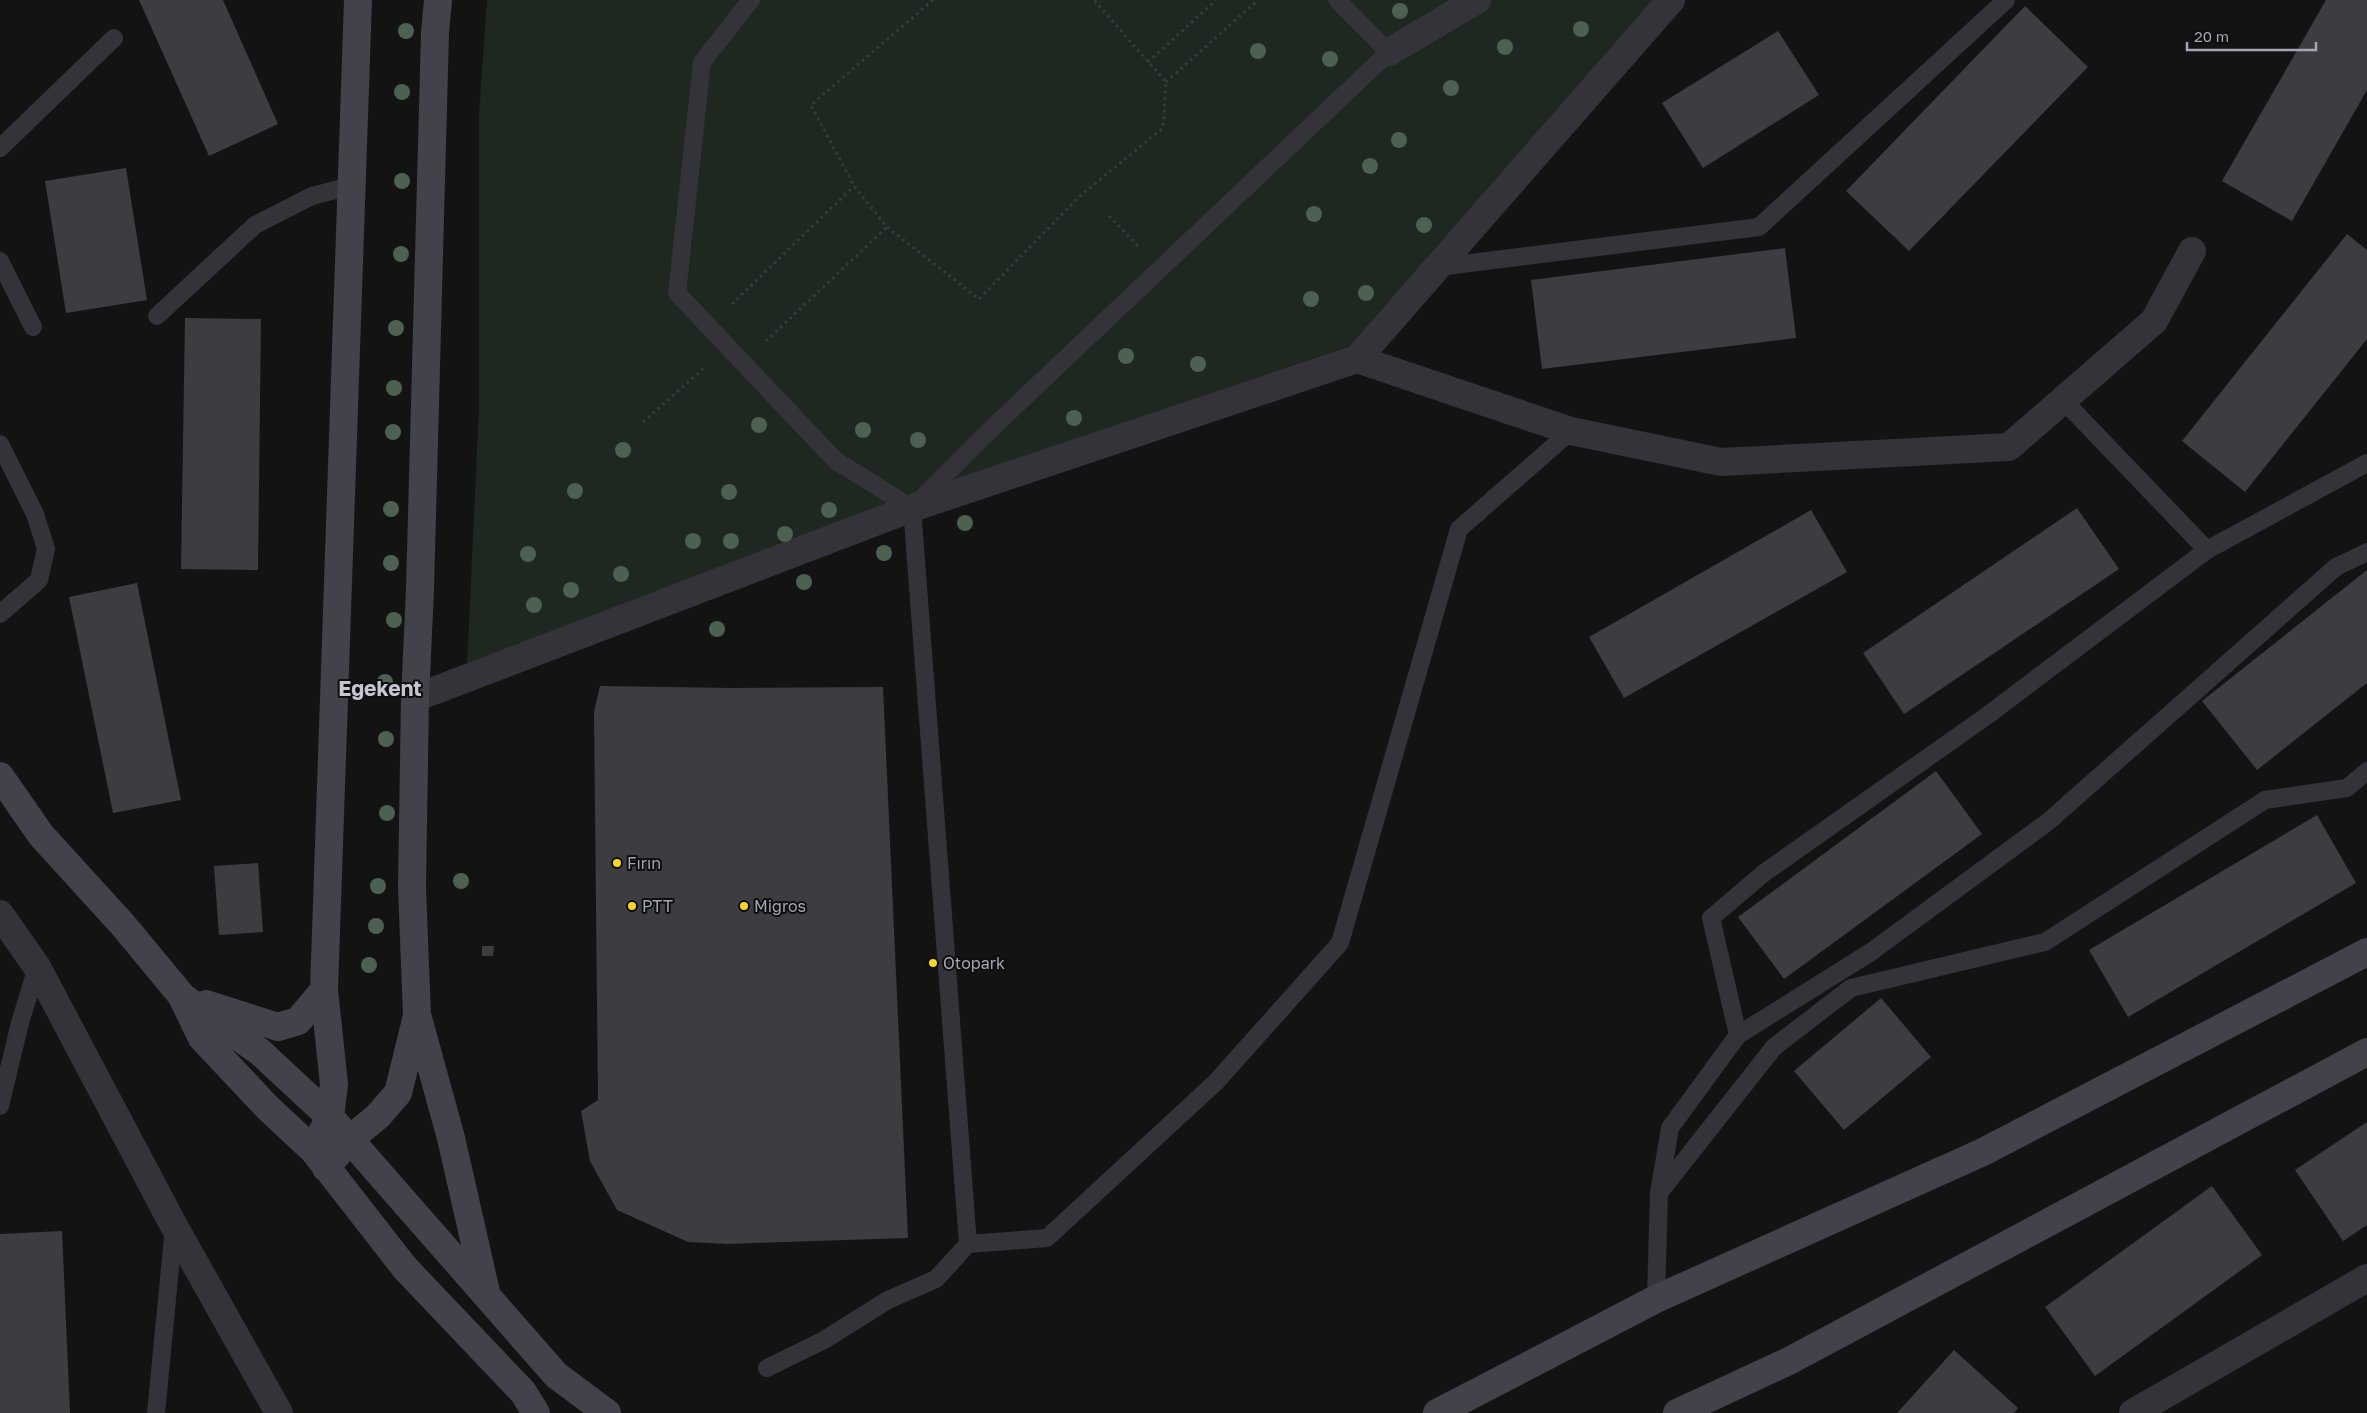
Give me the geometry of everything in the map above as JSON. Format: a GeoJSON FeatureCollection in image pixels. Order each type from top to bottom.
{"type":"FeatureCollection","features":[{"type":"Feature","properties":{"kind":"street"},"geometry":{"type":"LineString","coordinates":[[320,1159],[330,1117],[334,1084],[324,990],[358,0]]}},
{"type":"Feature","properties":{"kind":"street"},"geometry":{"type":"LineString","coordinates":[[438,0],[435,43],[420,590],[415,698],[412,887],[417,1016],[451,1138],[486,1293]]}},
{"type":"Feature","properties":{"kind":"street"},"geometry":{"type":"LineString","coordinates":[[1389,52],[1477,0]]}},
{"type":"Feature","properties":{"kind":"street"},"geometry":{"type":"LineString","coordinates":[[415,698],[912,508],[1357,359],[1671,0]]}},
{"type":"Feature","properties":{"kind":"street"},"geometry":{"type":"LineString","coordinates":[[1357,359],[1571,431],[1721,462],[2009,448],[2154,320],[2192,251]]}},
{"type":"Feature","properties":{"kind":"street"},"geometry":{"type":"LineString","coordinates":[[0,776],[40,836],[123,925],[181,995],[202,1038],[268,1108],[320,1159],[405,1268],[523,1392],[536,1413]]}},
{"type":"Feature","properties":{"kind":"street"},"geometry":{"type":"LineString","coordinates":[[0,806],[40,836]]}},
{"type":"Feature","properties":{"kind":"street"},"geometry":{"type":"LineString","coordinates":[[0,914],[37,968],[174,1226],[279,1413]]}},
{"type":"Feature","properties":{"kind":"street"},"geometry":{"type":"LineString","coordinates":[[1438,1413],[1656,1299],[1983,1152],[2367,952]]}},
{"type":"Feature","properties":{"kind":"street"},"geometry":{"type":"LineString","coordinates":[[181,995],[278,1027],[298,1020],[324,990]]}},
{"type":"Feature","properties":{"kind":"street"},"geometry":{"type":"LineString","coordinates":[[181,995],[260,1052],[330,1117],[556,1375],[607,1413]]}},
{"type":"Feature","properties":{"kind":"street"},"geometry":{"type":"LineString","coordinates":[[320,1159],[349,1140],[378,1116],[398,1093],[417,1016]]}},
{"type":"Feature","properties":{"kind":"street"},"geometry":{"type":"LineString","coordinates":[[1677,1413],[1789,1360],[2367,1052]]}},
{"type":"Feature","properties":{"kind":"street"},"geometry":{"type":"LineString","coordinates":[[2133,1413],[2367,1278]]}},
{"type":"Feature","properties":{"kind":"lane"},"geometry":{"type":"LineString","coordinates":[[751,0],[702,62],[677,292],[836,461],[912,508]]}},
{"type":"Feature","properties":{"kind":"lane"},"geometry":{"type":"LineString","coordinates":[[968,1244],[912,508],[989,431],[1389,52],[1337,0]]}},
{"type":"Feature","properties":{"kind":"lane"},"geometry":{"type":"LineString","coordinates":[[1438,267],[1759,226],[2006,0]]}},
{"type":"Feature","properties":{"kind":"lane"},"geometry":{"type":"LineString","coordinates":[[0,148],[114,38]]}},
{"type":"Feature","properties":{"kind":"lane"},"geometry":{"type":"LineString","coordinates":[[157,316],[255,225],[312,196],[351,186]]}},
{"type":"Feature","properties":{"kind":"lane"},"geometry":{"type":"LineString","coordinates":[[0,261],[33,327]]}},
{"type":"Feature","properties":{"kind":"lane"},"geometry":{"type":"LineString","coordinates":[[2063,400],[2207,550]]}},
{"type":"Feature","properties":{"kind":"lane"},"geometry":{"type":"LineString","coordinates":[[767,1368],[824,1340],[888,1300],[936,1280],[968,1244],[1047,1238],[1216,1082],[1340,943],[1459,528],[1571,431]]}},
{"type":"Feature","properties":{"kind":"lane"},"geometry":{"type":"LineString","coordinates":[[0,444],[36,514],[46,549],[39,580],[0,614]]}},
{"type":"Feature","properties":{"kind":"lane"},"geometry":{"type":"LineString","coordinates":[[1738,1035],[1710,918],[1764,873],[1988,715],[2207,550],[2367,463]]}},
{"type":"Feature","properties":{"kind":"lane"},"geometry":{"type":"LineString","coordinates":[[1656,1299],[1659,1193],[1670,1128],[1738,1035],[1871,952],[2049,821],[2336,566],[2367,552]]}},
{"type":"Feature","properties":{"kind":"lane"},"geometry":{"type":"LineString","coordinates":[[1659,1193],[1774,1047],[1851,988],[2045,942],[2264,800],[2347,788],[2367,772]]}},
{"type":"Feature","properties":{"kind":"lane"},"geometry":{"type":"LineString","coordinates":[[0,1106],[20,1023],[37,968]]}},
{"type":"Feature","properties":{"kind":"lane"},"geometry":{"type":"LineString","coordinates":[[156,1413],[174,1226]]}},
{"type":"Feature","properties":{"kind":"path"},"geometry":{"type":"LineString","coordinates":[[934,0],[811,105],[854,186],[887,226],[979,299],[1080,196],[1163,128],[1166,82],[1258,0]]}},
{"type":"Feature","properties":{"kind":"path"},"geometry":{"type":"LineString","coordinates":[[1094,0],[1166,82]]}},
{"type":"Feature","properties":{"kind":"path"},"geometry":{"type":"LineString","coordinates":[[1148,62],[1216,0]]}},
{"type":"Feature","properties":{"kind":"path"},"geometry":{"type":"LineString","coordinates":[[708,326],[854,186]]}},
{"type":"Feature","properties":{"kind":"path"},"geometry":{"type":"LineString","coordinates":[[1109,216],[1160,269]]}},
{"type":"Feature","properties":{"kind":"path"},"geometry":{"type":"LineString","coordinates":[[743,363],[887,226]]}},
{"type":"Feature","properties":{"kind":"path"},"geometry":{"type":"LineString","coordinates":[[643,422],[728,346]]}},
{"type":"Feature","properties":{"kind":"shaded area"},"geometry":{"type":"Polygon","coordinates":[[[487,0],[1669,0],[1333,364],[466,688],[479,407],[479,113],[487,0]]]}},
{"type":"Feature","properties":{"kind":"building"},"geometry":{"type":"Polygon","coordinates":[[[139,0],[223,0],[278,124],[209,156],[139,0]]]}},
{"type":"Feature","properties":{"kind":"building"},"geometry":{"type":"Polygon","coordinates":[[[2326,0],[2367,0],[2367,90],[2292,221],[2222,181],[2326,0]]]}},
{"type":"Feature","properties":{"kind":"building"},"geometry":{"type":"Polygon","coordinates":[[[2025,6],[2088,67],[1909,251],[1846,191],[2025,6]]]}},
{"type":"Feature","properties":{"kind":"building"},"geometry":{"type":"Polygon","coordinates":[[[1778,31],[1819,95],[1703,168],[1662,103],[1778,31]]]}},
{"type":"Feature","properties":{"kind":"building"},"geometry":{"type":"Polygon","coordinates":[[[126,168],[147,300],[66,313],[45,181],[126,168]]]}},
{"type":"Feature","properties":{"kind":"building"},"geometry":{"type":"Polygon","coordinates":[[[2347,234],[2367,250],[2367,339],[2245,492],[2182,441],[2347,234]]]}},
{"type":"Feature","properties":{"kind":"building"},"geometry":{"type":"Polygon","coordinates":[[[1785,248],[1796,338],[1542,369],[1531,280],[1785,248]]]}},
{"type":"Feature","properties":{"kind":"building"},"geometry":{"type":"Polygon","coordinates":[[[185,318],[261,319],[258,570],[181,569],[185,318]]]}},
{"type":"Feature","properties":{"kind":"building"},"geometry":{"type":"Polygon","coordinates":[[[2077,508],[2119,569],[1904,714],[1863,653],[2077,508]]]}},
{"type":"Feature","properties":{"kind":"building"},"geometry":{"type":"Polygon","coordinates":[[[1811,510],[1847,572],[1624,698],[1589,637],[1811,510]]]}},
{"type":"Feature","properties":{"kind":"building"},"geometry":{"type":"Polygon","coordinates":[[[2367,570],[2367,683],[2257,770],[2202,701],[2367,570]]]}},
{"type":"Feature","properties":{"kind":"building"},"geometry":{"type":"Polygon","coordinates":[[[137,583],[181,800],[113,813],[69,597],[137,583]]]}},
{"type":"Feature","properties":{"kind":"building","name":"Migros"},"geometry":{"type":"Polygon","coordinates":[[[600,686],[732,688],[883,687],[908,1238],[727,1244],[688,1242],[617,1210],[590,1161],[581,1111],[598,1100],[594,712],[600,686]]]}},
{"type":"Feature","properties":{"kind":"building"},"geometry":{"type":"Polygon","coordinates":[[[1936,771],[1982,834],[1784,979],[1738,917],[1936,771]]]}},
{"type":"Feature","properties":{"kind":"building"},"geometry":{"type":"Polygon","coordinates":[[[2317,815],[2356,883],[2128,1017],[2089,950],[2317,815]]]}},
{"type":"Feature","properties":{"kind":"building"},"geometry":{"type":"Polygon","coordinates":[[[258,863],[263,932],[219,935],[214,866],[258,863]]]}},
{"type":"Feature","properties":{"kind":"building"},"geometry":{"type":"Polygon","coordinates":[[[482,946],[494,946],[493,956],[482,956],[482,946]]]}},
{"type":"Feature","properties":{"kind":"building"},"geometry":{"type":"Polygon","coordinates":[[[1881,998],[1931,1057],[1844,1130],[1794,1071],[1881,998]]]}},
{"type":"Feature","properties":{"kind":"building"},"geometry":{"type":"Polygon","coordinates":[[[2367,1122],[2367,1225],[2343,1241],[2295,1170],[2367,1122]]]}},
{"type":"Feature","properties":{"kind":"building"},"geometry":{"type":"Polygon","coordinates":[[[2212,1186],[2262,1255],[2095,1376],[2045,1307],[2212,1186]]]}},
{"type":"Feature","properties":{"kind":"building"},"geometry":{"type":"Polygon","coordinates":[[[62,1231],[70,1413],[0,1413],[0,1234],[62,1231]]]}},
{"type":"Feature","properties":{"kind":"building"},"geometry":{"type":"Polygon","coordinates":[[[1954,1350],[2018,1408],[2014,1413],[1897,1413],[1954,1350]]]}},
{"type":"Feature","properties":{"kind":"place","name":"Fırın"},"geometry":{"type":"Point","coordinates":[617,863]}},
{"type":"Feature","properties":{"kind":"place","name":"PTT"},"geometry":{"type":"Point","coordinates":[632,906]}},
{"type":"Feature","properties":{"kind":"place","name":"Migros"},"geometry":{"type":"Point","coordinates":[744,906]}},
{"type":"Feature","properties":{"kind":"place","name":"Otopark"},"geometry":{"type":"Point","coordinates":[933,963]}},
{"type":"Feature","properties":{"kind":"district","name":"Egekent"},"geometry":{"type":"Point","coordinates":[380,689]}}]}
